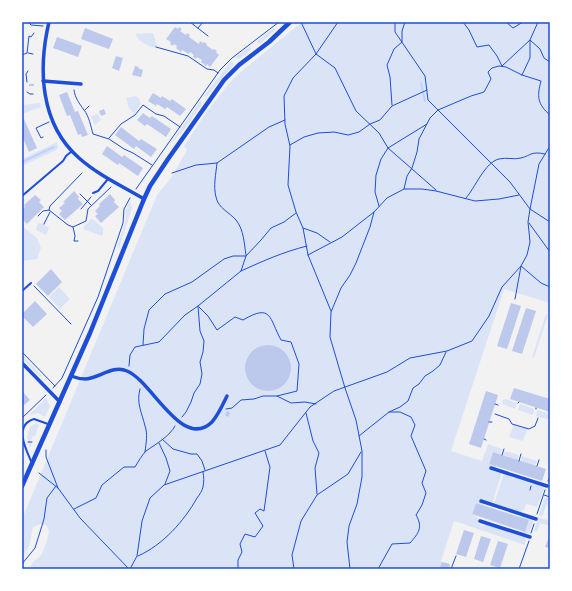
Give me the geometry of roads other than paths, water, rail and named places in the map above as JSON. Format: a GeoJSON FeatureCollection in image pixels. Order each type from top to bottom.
{"type":"FeatureCollection","features":[{"type":"Feature","properties":{"kind":"street"},"geometry":{"type":"LineString","coordinates":[[49,22],[44,52],[44,93],[48,110],[62,137],[72,151],[85,162],[144,200]]}},
{"type":"Feature","properties":{"kind":"street"},"geometry":{"type":"LineString","coordinates":[[22,486],[72,376],[150,186],[224,80],[239,65],[270,42],[290,22]]}},
{"type":"Feature","properties":{"kind":"street"},"geometry":{"type":"LineString","coordinates":[[43,81],[81,84]]}},
{"type":"Feature","properties":{"kind":"street"},"geometry":{"type":"LineString","coordinates":[[22,363],[60,402]]}},
{"type":"Feature","properties":{"kind":"street"},"geometry":{"type":"LineString","coordinates":[[72,376],[86,379],[116,369],[122,369],[129,372],[143,382],[182,425],[190,429],[201,428],[211,422],[220,410],[227,396]]}},
{"type":"Feature","properties":{"kind":"street"},"geometry":{"type":"LineString","coordinates":[[492,468],[547,486]]}},
{"type":"Feature","properties":{"kind":"street"},"geometry":{"type":"LineString","coordinates":[[481,501],[536,519]]}},
{"type":"Feature","properties":{"kind":"street"},"geometry":{"type":"LineString","coordinates":[[480,521],[530,537]]}},
{"type":"Feature","properties":{"kind":"lane"},"geometry":{"type":"LineString","coordinates":[[22,196],[53,170],[72,151]]}},
{"type":"Feature","properties":{"kind":"lane"},"geometry":{"type":"LineString","coordinates":[[94,193],[98,191],[109,178]]}},
{"type":"Feature","properties":{"kind":"lane"},"geometry":{"type":"LineString","coordinates":[[22,291],[31,283]]}},
{"type":"Feature","properties":{"kind":"lane"},"geometry":{"type":"LineString","coordinates":[[32,463],[25,447],[23,428],[26,423],[34,419],[50,425]]}},
{"type":"Feature","properties":{"kind":"waterway"},"geometry":{"type":"LineString","coordinates":[[421,83],[425,101]]}},
{"type":"Feature","properties":{"kind":"waterway"},"geometry":{"type":"LineString","coordinates":[[22,162],[54,147]]}}]}
